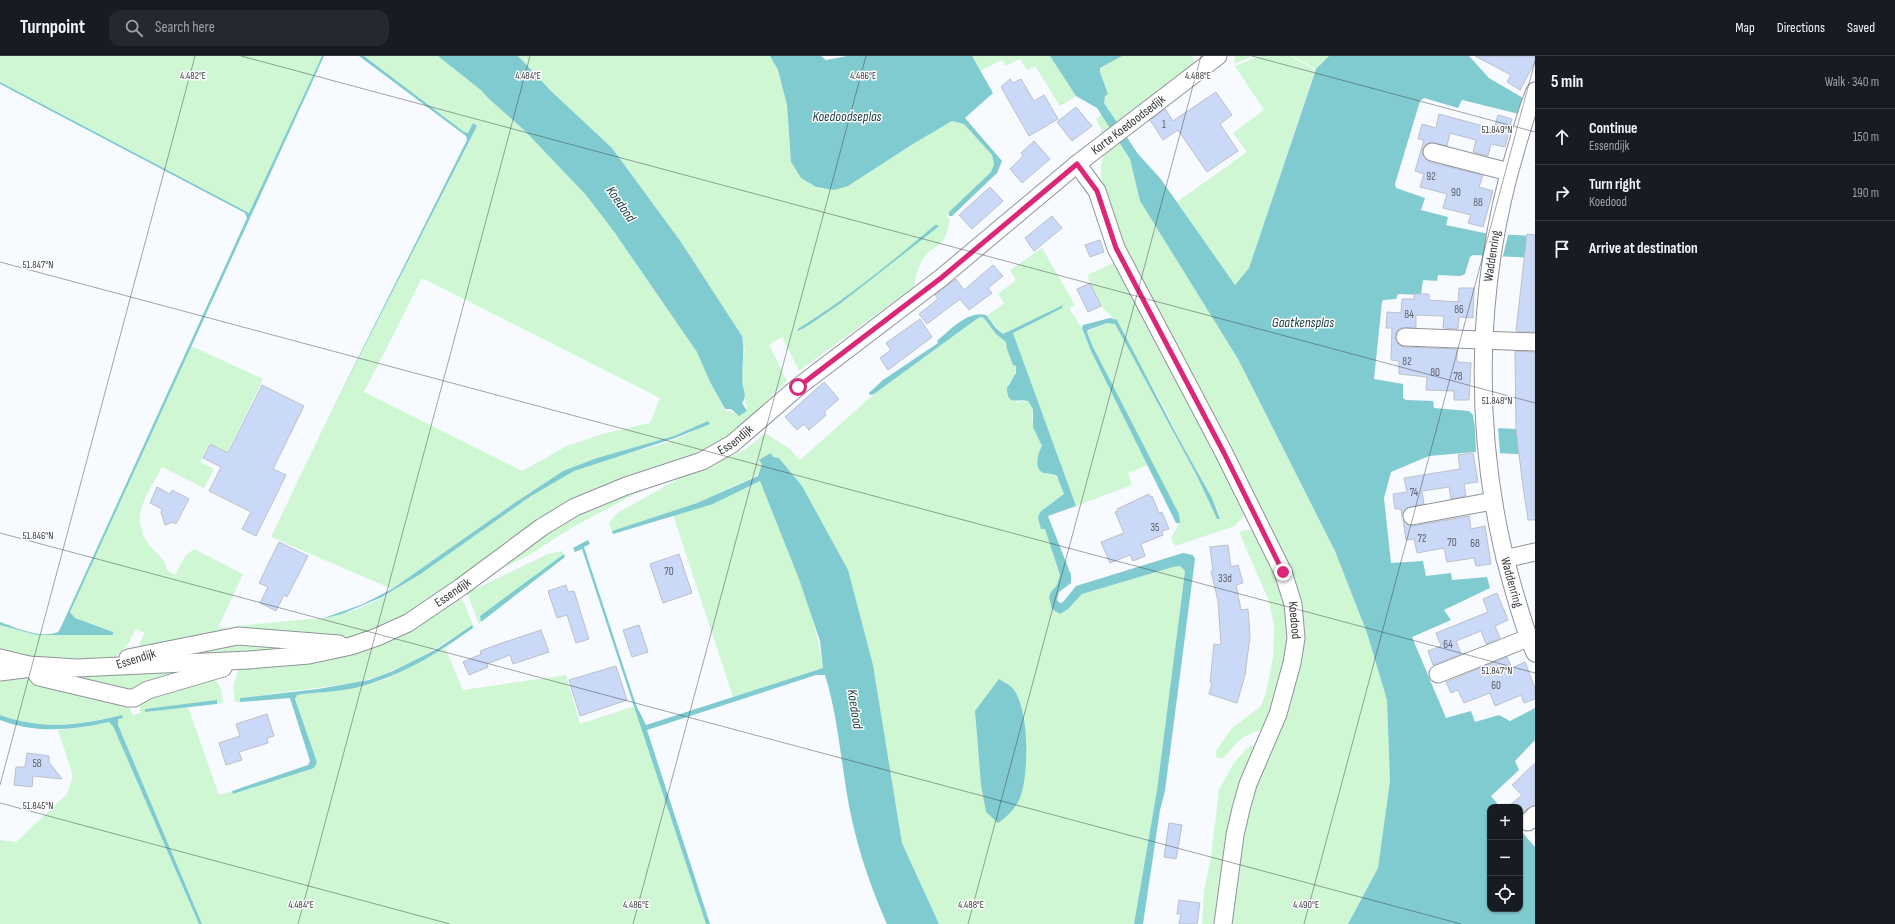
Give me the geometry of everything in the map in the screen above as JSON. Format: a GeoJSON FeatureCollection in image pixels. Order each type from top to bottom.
{"type":"FeatureCollection","features":[{"type":"Feature","properties":{"kind":"street","name":"Korte Koedoodsedijk"},"geometry":{"type":"LineString","coordinates":[[1077,164],[1218,56]]}},
{"type":"Feature","properties":{"kind":"street","name":"Waddenring"},"geometry":{"type":"LineString","coordinates":[[1438,674],[1532,646],[1505,559],[1493,501],[1487,452],[1484,341],[1485,310],[1496,234],[1509,172],[1529,125],[1535,91]]}},
{"type":"Feature","properties":{"kind":"street"},"geometry":{"type":"LineString","coordinates":[[1432,152],[1509,172]]}},
{"type":"Feature","properties":{"kind":"street","name":"Essendijk"},"geometry":{"type":"LineString","coordinates":[[0,658],[29,665],[62,667],[110,667],[249,660],[309,655],[351,646],[377,638],[408,623],[461,587],[530,536],[575,508],[600,496],[702,461],[718,454],[743,436],[798,387],[941,278],[1077,164]]}},
{"type":"Feature","properties":{"kind":"street","name":"Koedood"},"geometry":{"type":"LineString","coordinates":[[1077,164],[1097,191],[1116,248],[1220,446],[1283,572],[1293,604],[1296,638],[1292,663],[1278,714],[1251,778],[1241,809],[1223,924]]}},
{"type":"Feature","properties":{"kind":"street"},"geometry":{"type":"LineString","coordinates":[[1405,337],[1535,342]]}},
{"type":"Feature","properties":{"kind":"street"},"geometry":{"type":"LineString","coordinates":[[1412,516],[1493,501]]}},
{"type":"Feature","properties":{"kind":"street"},"geometry":{"type":"LineString","coordinates":[[1505,559],[1535,552]]}},
{"type":"Feature","properties":{"kind":"street","name":"Essendijk"},"geometry":{"type":"LineString","coordinates":[[110,667],[135,656],[238,636],[351,646]]}},
{"type":"Feature","properties":{"kind":"street","name":"Essendijk"},"geometry":{"type":"LineString","coordinates":[[29,665],[39,677],[128,698],[134,698],[148,690],[249,660]]}},
{"type":"Feature","properties":{"kind":"street","name":"Essendijk"},"geometry":{"type":"LineString","coordinates":[[0,672],[24,669],[29,665]]}},
{"type":"Feature","properties":{"kind":"green space"},"geometry":{"type":"Polygon","coordinates":[[[0,56],[322,56],[249,213],[0,82],[0,56]]]}},
{"type":"Feature","properties":{"kind":"green space"},"geometry":{"type":"Polygon","coordinates":[[[364,56],[438,56],[482,91],[524,130],[586,195],[615,233],[698,352],[710,382],[724,409],[739,415],[747,411],[741,374],[745,349],[742,336],[681,242],[612,148],[551,91],[518,56],[770,56],[778,70],[787,105],[791,162],[801,178],[821,189],[848,186],[952,121],[964,124],[992,155],[994,164],[991,172],[948,215],[946,215],[950,219],[945,238],[928,252],[922,260],[914,287],[799,371],[782,337],[769,345],[787,381],[772,395],[773,402],[719,446],[637,476],[413,613],[353,640],[246,631],[247,627],[226,627],[329,617],[366,606],[400,587],[521,502],[567,474],[582,467],[612,457],[660,445],[692,432],[708,421],[674,436],[597,458],[563,471],[392,589],[271,537],[327,420],[477,126],[473,123],[468,133],[464,132],[364,56]],[[422,278],[364,392],[522,471],[567,446],[602,434],[650,423],[660,398],[422,278]]]}},
{"type":"Feature","properties":{"kind":"green space"},"geometry":{"type":"Polygon","coordinates":[[[972,56],[1050,56],[1076,96],[1060,106],[1035,66],[1027,70],[1020,59],[1006,66],[1002,60],[980,71],[972,56]]]}},
{"type":"Feature","properties":{"kind":"green space"},"geometry":{"type":"Polygon","coordinates":[[[1122,56],[1191,56],[1197,64],[1081,153],[1080,151],[1101,134],[1101,129],[1096,119],[1111,109],[1108,109],[1104,103],[1105,96],[1108,94],[1100,68],[1122,56]]]}},
{"type":"Feature","properties":{"kind":"green space"},"geometry":{"type":"Polygon","coordinates":[[[1235,56],[1254,56],[1234,64],[1235,56]]]}},
{"type":"Feature","properties":{"kind":"green space"},"geometry":{"type":"Polygon","coordinates":[[[1260,56],[1290,56],[1315,70],[1249,268],[1235,285],[1177,202],[1247,152],[1233,133],[1264,110],[1235,66],[1260,56]]]}},
{"type":"Feature","properties":{"kind":"green space"},"geometry":{"type":"Polygon","coordinates":[[[1292,56],[1329,56],[1316,69],[1292,56]]]}},
{"type":"Feature","properties":{"kind":"green space"},"geometry":{"type":"Polygon","coordinates":[[[1125,134],[1129,140],[1121,145],[1130,159],[1140,201],[1238,359],[1335,551],[1367,633],[1387,700],[1390,781],[1378,868],[1348,924],[1229,924],[1240,838],[1302,631],[1126,257],[1112,220],[1103,190],[1101,176],[1102,163],[1107,150],[1125,134]]]}},
{"type":"Feature","properties":{"kind":"green space"},"geometry":{"type":"Polygon","coordinates":[[[1042,248],[1075,305],[1069,308],[1082,328],[1091,351],[1148,465],[1128,473],[1132,485],[1076,506],[1013,333],[1063,307],[1061,306],[1003,334],[987,316],[1004,303],[998,294],[1016,280],[1010,270],[1042,248]]]}},
{"type":"Feature","properties":{"kind":"green space"},"geometry":{"type":"Polygon","coordinates":[[[1116,262],[1246,513],[1235,526],[1175,546],[1171,538],[1179,524],[1139,438],[1093,347],[1087,332],[1088,331],[1107,323],[1115,324],[1197,476],[1217,519],[1219,520],[1220,517],[1212,498],[1179,439],[1165,409],[1112,317],[1101,306],[1087,275],[1116,262]]]}},
{"type":"Feature","properties":{"kind":"green space"},"geometry":{"type":"Polygon","coordinates":[[[980,317],[985,318],[996,334],[1006,342],[1017,368],[1014,377],[1008,384],[1017,403],[1025,400],[1030,403],[1033,408],[1032,420],[1042,446],[1040,450],[1051,473],[1059,480],[1064,495],[1040,512],[1060,575],[1057,585],[1049,597],[1068,609],[1082,594],[1173,567],[1180,566],[1185,571],[1157,790],[1134,924],[939,924],[902,843],[873,665],[802,486],[779,458],[773,457],[771,453],[762,464],[758,475],[697,503],[612,531],[609,524],[614,516],[619,512],[698,469],[725,456],[728,457],[746,449],[765,433],[790,449],[800,460],[874,394],[980,317]],[[975,712],[981,785],[986,812],[975,712]]]}},
{"type":"Feature","properties":{"kind":"green space"},"geometry":{"type":"Polygon","coordinates":[[[191,346],[263,379],[227,453],[209,443],[200,462],[214,469],[204,488],[162,467],[146,497],[140,515],[140,525],[150,546],[162,559],[167,570],[175,575],[185,556],[194,549],[243,574],[218,628],[226,627],[222,632],[140,651],[140,642],[145,633],[136,629],[128,644],[115,658],[61,662],[0,652],[0,625],[37,635],[113,635],[113,632],[75,618],[70,612],[191,346]]]}},
{"type":"Feature","properties":{"kind":"green space"},"geometry":{"type":"Polygon","coordinates":[[[760,481],[805,596],[819,644],[823,668],[733,697],[673,515],[713,504],[760,481]]]}},
{"type":"Feature","properties":{"kind":"green space"},"geometry":{"type":"Polygon","coordinates":[[[654,484],[573,527],[529,555],[495,572],[503,560],[577,512],[654,484]]]}},
{"type":"Feature","properties":{"kind":"green space"},"geometry":{"type":"Polygon","coordinates":[[[1244,530],[1255,531],[1280,583],[1285,601],[1287,617],[1286,650],[1280,682],[1264,728],[1242,738],[1222,759],[1216,757],[1216,751],[1232,728],[1260,707],[1266,693],[1273,657],[1274,626],[1269,601],[1239,532],[1244,530]]]}},
{"type":"Feature","properties":{"kind":"green space"},"geometry":{"type":"Polygon","coordinates":[[[562,551],[564,554],[480,616],[481,622],[479,624],[468,595],[469,592],[548,554],[562,551]]]}},
{"type":"Feature","properties":{"kind":"green space"},"geometry":{"type":"Polygon","coordinates":[[[458,597],[463,601],[474,627],[473,628],[471,625],[415,660],[385,674],[353,683],[240,698],[240,702],[235,702],[233,686],[239,669],[244,667],[309,661],[458,597]]]}},
{"type":"Feature","properties":{"kind":"green space"},"geometry":{"type":"Polygon","coordinates":[[[234,642],[330,646],[139,660],[234,642]]]}},
{"type":"Feature","properties":{"kind":"green space"},"geometry":{"type":"Polygon","coordinates":[[[445,648],[463,690],[566,675],[580,724],[635,706],[706,924],[202,924],[118,725],[118,719],[122,715],[75,723],[47,724],[32,723],[0,715],[0,674],[24,676],[94,694],[109,703],[128,704],[133,715],[140,713],[140,702],[213,674],[221,689],[223,703],[217,704],[217,701],[145,709],[145,712],[188,707],[219,795],[232,791],[234,794],[314,767],[317,762],[295,699],[297,695],[354,688],[387,679],[445,648]]]}},
{"type":"Feature","properties":{"kind":"green space"},"geometry":{"type":"Polygon","coordinates":[[[207,668],[131,691],[42,674],[207,668]]]}},
{"type":"Feature","properties":{"kind":"green space"},"geometry":{"type":"Polygon","coordinates":[[[109,722],[113,726],[199,924],[0,924],[0,840],[16,842],[67,794],[73,776],[58,730],[85,727],[109,722]]]}},
{"type":"Feature","properties":{"kind":"green space"},"geometry":{"type":"Polygon","coordinates":[[[1253,745],[1255,746],[1217,924],[1202,924],[1204,890],[1211,857],[1219,790],[1233,764],[1247,748],[1253,745]]]}},
{"type":"Feature","properties":{"kind":"water"},"geometry":{"type":"Polygon","coordinates":[[[322,56],[324,56],[70,612],[75,618],[113,632],[113,635],[37,635],[0,625],[0,622],[21,630],[44,634],[58,632],[247,218],[245,213],[0,84],[0,82],[249,213],[322,56]]]}},
{"type":"Feature","properties":{"kind":"water"},"geometry":{"type":"Polygon","coordinates":[[[359,56],[364,56],[464,132],[468,133],[473,123],[477,126],[327,420],[467,140],[466,136],[359,56]]]}},
{"type":"Feature","properties":{"kind":"water"},"geometry":{"type":"Polygon","coordinates":[[[438,56],[518,56],[551,91],[612,148],[681,242],[742,336],[742,381],[745,395],[742,403],[747,411],[739,416],[731,409],[725,409],[710,382],[697,352],[615,233],[586,195],[524,130],[482,91],[438,56]]]}},
{"type":"Feature","properties":{"kind":"water","name":"Koedoodseplas"},"geometry":{"type":"Polygon","coordinates":[[[770,56],[821,56],[826,60],[847,56],[972,56],[993,93],[965,118],[1002,161],[997,173],[952,216],[949,216],[949,212],[991,172],[994,164],[992,155],[964,124],[952,121],[848,186],[834,190],[816,187],[801,178],[791,162],[787,105],[778,70],[770,56]]]}},
{"type":"Feature","properties":{"kind":"water","name":"Gaatkensplas"},"geometry":{"type":"Polygon","coordinates":[[[1050,56],[1122,56],[1100,68],[1108,94],[1105,96],[1104,103],[1138,154],[1160,178],[1235,285],[1249,268],[1316,69],[1329,56],[1469,56],[1489,78],[1523,98],[1519,114],[1462,100],[1458,108],[1424,98],[1420,101],[1395,184],[1396,188],[1425,198],[1421,210],[1448,217],[1446,225],[1489,234],[1535,236],[1535,258],[1473,255],[1470,257],[1465,274],[1461,276],[1438,275],[1437,281],[1423,280],[1421,295],[1398,294],[1396,299],[1383,300],[1374,379],[1403,384],[1403,398],[1406,400],[1433,401],[1434,408],[1469,411],[1473,415],[1475,427],[1535,430],[1535,455],[1475,452],[1429,456],[1391,472],[1384,498],[1391,563],[1423,561],[1426,576],[1451,573],[1452,580],[1487,577],[1490,588],[1444,610],[1451,620],[1412,637],[1446,718],[1471,711],[1475,722],[1499,715],[1510,721],[1535,708],[1535,740],[1515,761],[1519,770],[1491,796],[1498,804],[1487,804],[1487,912],[1523,912],[1523,833],[1535,847],[1535,924],[1348,924],[1378,868],[1390,781],[1387,700],[1367,633],[1335,551],[1238,359],[1140,201],[1130,159],[1097,108],[1076,96],[1050,56]]]}},
{"type":"Feature","properties":{"kind":"water"},"geometry":{"type":"Polygon","coordinates":[[[935,225],[938,225],[938,227],[841,303],[798,331],[798,329],[868,280],[935,225]]]}},
{"type":"Feature","properties":{"kind":"water"},"geometry":{"type":"Polygon","coordinates":[[[1063,305],[1062,308],[1013,333],[1076,506],[1048,516],[1071,575],[1071,583],[1059,592],[1057,600],[1060,603],[1063,602],[1076,586],[1183,553],[1193,555],[1195,559],[1165,791],[1160,810],[1143,924],[1134,924],[1157,790],[1185,571],[1180,566],[1173,567],[1082,594],[1068,609],[1060,614],[1052,609],[1049,597],[1057,585],[1060,575],[1045,529],[1041,529],[1038,518],[1040,512],[1064,494],[1057,476],[1044,473],[1038,468],[1037,461],[1042,446],[1033,427],[1033,409],[1028,401],[1011,400],[1009,398],[1007,388],[1016,373],[1016,366],[1013,365],[1006,342],[996,334],[984,318],[980,317],[974,321],[874,394],[870,395],[869,393],[883,380],[938,343],[937,341],[966,318],[979,314],[986,315],[996,328],[1003,334],[1063,305]]]}},
{"type":"Feature","properties":{"kind":"water"},"geometry":{"type":"Polygon","coordinates":[[[1110,318],[1117,320],[1179,439],[1212,498],[1220,519],[1217,519],[1197,476],[1115,324],[1107,323],[1088,330],[1087,332],[1093,347],[1179,514],[1180,523],[1176,523],[1091,351],[1082,328],[1083,325],[1110,318]]]}},
{"type":"Feature","properties":{"kind":"water"},"geometry":{"type":"Polygon","coordinates":[[[708,421],[710,424],[675,438],[574,471],[531,496],[419,575],[382,597],[342,614],[321,619],[363,604],[392,589],[563,471],[597,458],[674,436],[708,421]]]}},
{"type":"Feature","properties":{"kind":"water"},"geometry":{"type":"Polygon","coordinates":[[[771,453],[773,457],[779,458],[802,486],[848,570],[873,665],[902,843],[939,924],[887,924],[870,881],[856,836],[849,806],[833,707],[825,675],[816,675],[647,730],[710,924],[706,924],[582,549],[575,552],[573,548],[588,540],[590,544],[584,547],[636,705],[646,725],[823,668],[820,641],[799,579],[760,481],[713,504],[613,534],[612,531],[697,503],[758,476],[762,464],[759,460],[771,453]]]}},
{"type":"Feature","properties":{"kind":"water"},"geometry":{"type":"Polygon","coordinates":[[[564,554],[565,557],[481,622],[480,616],[564,554]]]}},
{"type":"Feature","properties":{"kind":"water"},"geometry":{"type":"Polygon","coordinates":[[[472,625],[473,628],[446,647],[417,664],[387,678],[355,688],[297,695],[295,699],[317,762],[314,768],[233,794],[232,791],[308,765],[310,761],[290,698],[240,702],[240,698],[318,689],[369,680],[393,671],[437,649],[472,625]]]}},
{"type":"Feature","properties":{"kind":"water"},"geometry":{"type":"Polygon","coordinates":[[[999,679],[1013,688],[1019,700],[1025,726],[1026,756],[1024,784],[1021,795],[1012,811],[998,823],[986,812],[981,785],[975,711],[999,679]]]}},
{"type":"Feature","properties":{"kind":"water"},"geometry":{"type":"Polygon","coordinates":[[[217,700],[217,704],[145,712],[145,709],[217,700]]]}},
{"type":"Feature","properties":{"kind":"water"},"geometry":{"type":"Polygon","coordinates":[[[0,715],[31,723],[61,725],[90,722],[122,715],[123,718],[118,719],[118,725],[202,924],[199,924],[113,726],[109,722],[68,729],[40,729],[0,720],[0,715]]]}},
{"type":"Feature","properties":{"kind":"pier"},"geometry":{"type":"Polygon","coordinates":[[[1489,234],[1508,235],[1503,256],[1485,255],[1489,234]]]}},
{"type":"Feature","properties":{"kind":"pier"},"geometry":{"type":"Polygon","coordinates":[[[1475,427],[1498,428],[1500,453],[1476,452],[1475,427]]]}},
{"type":"Feature","properties":{"kind":"building"},"geometry":{"type":"Polygon","coordinates":[[[1475,56],[1535,56],[1535,62],[1520,90],[1507,82],[1511,75],[1475,56]]]}},
{"type":"Feature","properties":{"kind":"building"},"geometry":{"type":"Polygon","coordinates":[[[1010,79],[1013,83],[1021,79],[1034,101],[1044,95],[1058,119],[1029,136],[1001,87],[1010,79]]]}},
{"type":"Feature","properties":{"kind":"building"},"geometry":{"type":"Polygon","coordinates":[[[1216,92],[1232,115],[1220,124],[1238,151],[1207,172],[1178,130],[1163,140],[1150,120],[1165,109],[1173,121],[1216,92]]]}},
{"type":"Feature","properties":{"kind":"building"},"geometry":{"type":"Polygon","coordinates":[[[1076,107],[1092,126],[1072,141],[1057,122],[1076,107]]]}},
{"type":"Feature","properties":{"kind":"building"},"geometry":{"type":"Polygon","coordinates":[[[1439,114],[1494,129],[1498,115],[1512,119],[1505,147],[1491,144],[1488,156],[1473,152],[1476,140],[1450,133],[1447,146],[1430,142],[1422,149],[1423,155],[1429,162],[1483,175],[1479,187],[1493,191],[1483,227],[1468,223],[1471,215],[1443,208],[1447,194],[1420,187],[1424,174],[1415,171],[1424,140],[1418,139],[1422,124],[1436,128],[1439,114]]]}},
{"type":"Feature","properties":{"kind":"building"},"geometry":{"type":"Polygon","coordinates":[[[1034,141],[1050,159],[1022,183],[1010,169],[1023,156],[1021,153],[1034,141]]]}},
{"type":"Feature","properties":{"kind":"building"},"geometry":{"type":"Polygon","coordinates":[[[990,187],[1003,201],[972,229],[959,215],[990,187]]]}},
{"type":"Feature","properties":{"kind":"building"},"geometry":{"type":"Polygon","coordinates":[[[1052,216],[1062,228],[1034,251],[1025,238],[1052,216]]]}},
{"type":"Feature","properties":{"kind":"building"},"geometry":{"type":"Polygon","coordinates":[[[1527,234],[1535,235],[1535,332],[1516,331],[1527,234]]]}},
{"type":"Feature","properties":{"kind":"building"},"geometry":{"type":"Polygon","coordinates":[[[1100,240],[1104,252],[1090,257],[1085,245],[1100,240]]]}},
{"type":"Feature","properties":{"kind":"building"},"geometry":{"type":"Polygon","coordinates":[[[993,265],[1003,276],[988,288],[992,293],[969,310],[960,299],[927,324],[919,314],[938,299],[935,295],[956,279],[964,290],[993,265]]]}},
{"type":"Feature","properties":{"kind":"building"},"geometry":{"type":"Polygon","coordinates":[[[1090,283],[1101,306],[1088,312],[1077,289],[1090,283]]]}},
{"type":"Feature","properties":{"kind":"building"},"geometry":{"type":"Polygon","coordinates":[[[1459,288],[1474,288],[1473,318],[1459,317],[1458,329],[1443,328],[1444,316],[1416,315],[1416,327],[1401,328],[1396,332],[1395,337],[1399,345],[1404,347],[1457,349],[1457,362],[1471,363],[1469,400],[1454,400],[1454,391],[1426,390],[1427,377],[1399,374],[1399,361],[1391,360],[1392,328],[1386,328],[1387,312],[1401,313],[1402,299],[1414,299],[1414,294],[1429,294],[1429,300],[1458,302],[1459,288]]]}},
{"type":"Feature","properties":{"kind":"building"},"geometry":{"type":"Polygon","coordinates":[[[920,319],[932,337],[888,370],[880,358],[891,350],[886,343],[920,319]]]}},
{"type":"Feature","properties":{"kind":"building"},"geometry":{"type":"Polygon","coordinates":[[[1515,351],[1535,352],[1535,520],[1528,520],[1516,429],[1515,351]]]}},
{"type":"Feature","properties":{"kind":"building"},"geometry":{"type":"Polygon","coordinates":[[[824,382],[839,399],[824,412],[826,415],[809,430],[804,424],[797,430],[785,417],[824,382]]]}},
{"type":"Feature","properties":{"kind":"building"},"geometry":{"type":"Polygon","coordinates":[[[262,385],[304,406],[273,469],[286,475],[256,536],[242,529],[251,512],[209,491],[221,467],[203,458],[210,444],[228,453],[262,385]]]}},
{"type":"Feature","properties":{"kind":"building"},"geometry":{"type":"Polygon","coordinates":[[[1473,453],[1478,482],[1464,484],[1466,496],[1451,499],[1449,487],[1422,491],[1424,504],[1406,508],[1402,517],[1401,509],[1395,509],[1393,494],[1407,492],[1404,478],[1460,469],[1458,455],[1473,453]]]}},
{"type":"Feature","properties":{"kind":"building"},"geometry":{"type":"Polygon","coordinates":[[[157,487],[170,494],[172,490],[189,499],[176,524],[173,522],[165,525],[161,512],[162,509],[150,503],[157,487]]]}},
{"type":"Feature","properties":{"kind":"building"},"geometry":{"type":"Polygon","coordinates":[[[1149,494],[1150,497],[1152,496],[1159,513],[1162,512],[1169,529],[1162,531],[1163,535],[1141,544],[1145,556],[1133,561],[1130,555],[1110,563],[1101,542],[1124,533],[1115,512],[1118,511],[1117,509],[1149,494]]]}},
{"type":"Feature","properties":{"kind":"building"},"geometry":{"type":"Polygon","coordinates":[[[1469,516],[1471,529],[1485,526],[1491,564],[1476,566],[1474,558],[1447,562],[1444,548],[1417,553],[1414,539],[1406,540],[1403,519],[1408,525],[1413,526],[1469,516]]]}},
{"type":"Feature","properties":{"kind":"building"},"geometry":{"type":"Polygon","coordinates":[[[279,542],[308,556],[287,597],[284,595],[276,611],[260,603],[268,587],[259,583],[279,542]]]}},
{"type":"Feature","properties":{"kind":"building"},"geometry":{"type":"Polygon","coordinates":[[[1228,545],[1231,567],[1238,565],[1243,583],[1236,585],[1241,610],[1248,609],[1250,637],[1245,675],[1237,703],[1209,694],[1212,683],[1210,682],[1214,644],[1221,645],[1218,601],[1211,571],[1213,571],[1210,547],[1228,545]]]}},
{"type":"Feature","properties":{"kind":"building"},"geometry":{"type":"Polygon","coordinates":[[[679,554],[692,593],[663,603],[650,564],[679,554]]]}},
{"type":"Feature","properties":{"kind":"building"},"geometry":{"type":"Polygon","coordinates":[[[566,585],[568,592],[574,591],[589,639],[576,643],[567,615],[557,618],[548,591],[566,585]]]}},
{"type":"Feature","properties":{"kind":"building"},"geometry":{"type":"Polygon","coordinates":[[[1497,593],[1508,620],[1495,626],[1500,638],[1486,644],[1481,631],[1456,641],[1461,654],[1433,665],[1428,651],[1441,646],[1436,633],[1488,612],[1483,599],[1497,593]]]}},
{"type":"Feature","properties":{"kind":"building"},"geometry":{"type":"Polygon","coordinates":[[[639,625],[648,652],[632,657],[623,630],[639,625]]]}},
{"type":"Feature","properties":{"kind":"building"},"geometry":{"type":"Polygon","coordinates":[[[541,630],[549,652],[513,664],[510,655],[487,664],[488,667],[469,675],[463,662],[481,654],[480,651],[541,630]]]}},
{"type":"Feature","properties":{"kind":"building"},"geometry":{"type":"Polygon","coordinates":[[[1507,657],[1512,668],[1525,662],[1535,688],[1535,699],[1524,703],[1521,695],[1495,706],[1490,693],[1464,703],[1458,690],[1451,693],[1446,682],[1507,657]]]}},
{"type":"Feature","properties":{"kind":"building"},"geometry":{"type":"Polygon","coordinates":[[[616,666],[627,700],[580,716],[569,680],[616,666]]]}},
{"type":"Feature","properties":{"kind":"building"},"geometry":{"type":"Polygon","coordinates":[[[267,714],[274,736],[267,738],[268,743],[239,752],[242,760],[226,765],[219,743],[240,736],[236,724],[267,714]]]}},
{"type":"Feature","properties":{"kind":"building"},"geometry":{"type":"Polygon","coordinates":[[[27,753],[49,756],[49,762],[62,779],[33,776],[32,787],[14,785],[16,767],[25,767],[27,753]]]}},
{"type":"Feature","properties":{"kind":"building"},"geometry":{"type":"Polygon","coordinates":[[[1535,763],[1535,805],[1528,808],[1523,813],[1523,804],[1511,804],[1522,795],[1512,785],[1535,763]]]}},
{"type":"Feature","properties":{"kind":"building"},"geometry":{"type":"Polygon","coordinates":[[[1169,823],[1182,825],[1176,859],[1164,857],[1169,823]]]}},
{"type":"Feature","properties":{"kind":"building"},"geometry":{"type":"Polygon","coordinates":[[[1179,900],[1200,903],[1197,924],[1179,924],[1181,914],[1177,914],[1179,900]]]}},
{"type":"Feature","properties":{"kind":"route"},"geometry":{"type":"LineString","coordinates":[[798,387],[941,278],[1077,164],[1097,191],[1116,248],[1224,453],[1283,572]]}}]}
